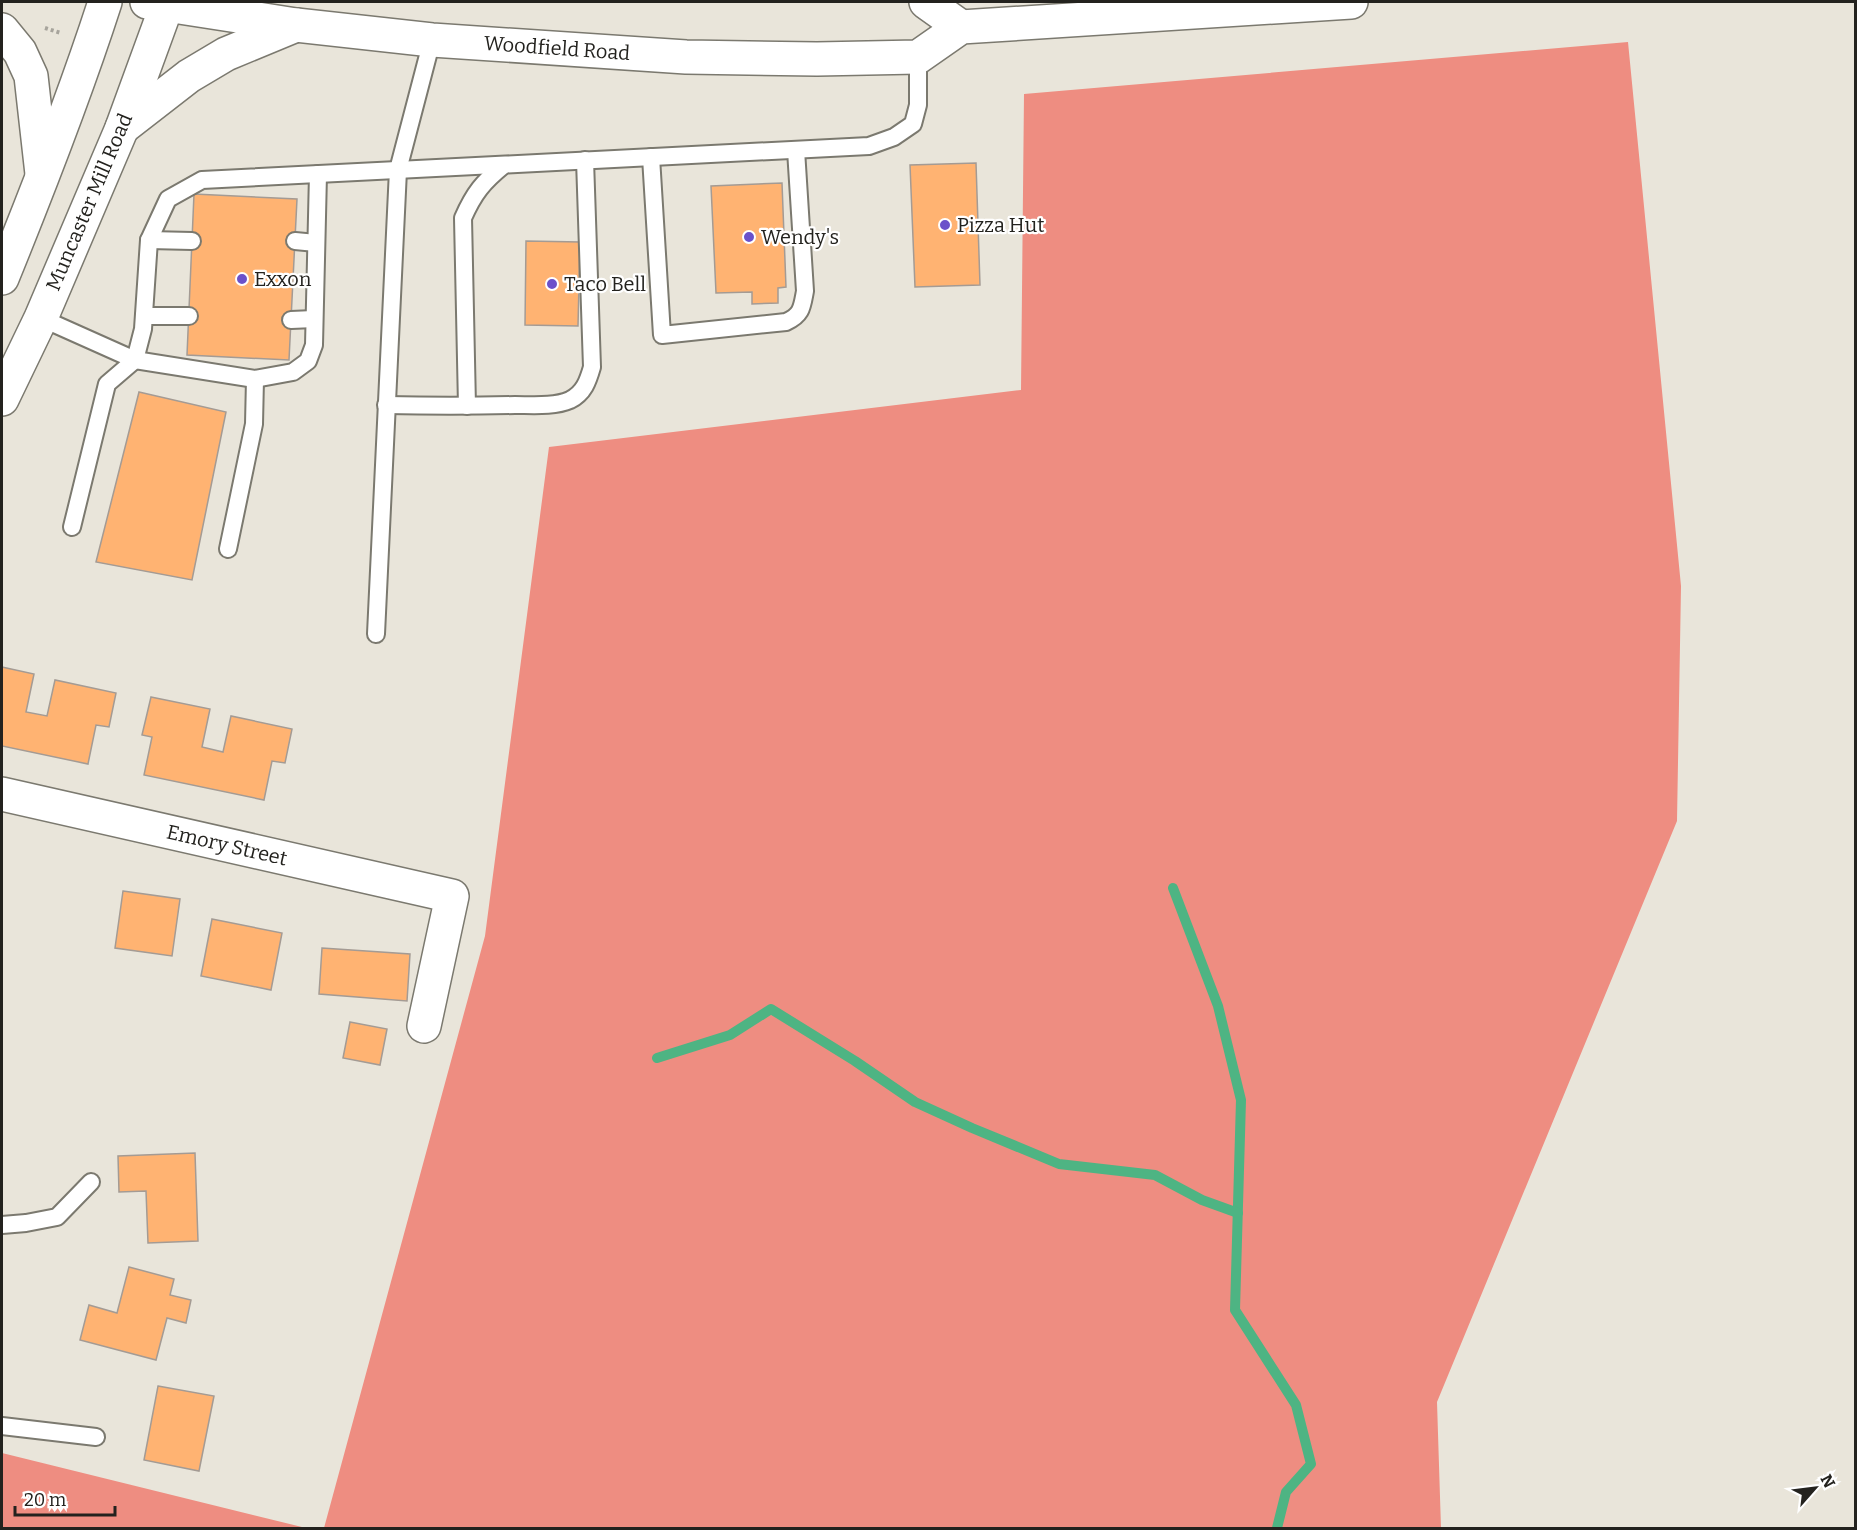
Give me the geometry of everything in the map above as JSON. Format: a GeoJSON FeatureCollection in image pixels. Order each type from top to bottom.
{"type":"FeatureCollection","features":[{"type":"Feature","properties":{"kind":"main road"},"geometry":{"type":"LineString","coordinates":[[2,278],[42,179],[86,61],[105,2]]}},
{"type":"Feature","properties":{"kind":"main road"},"geometry":{"type":"LineString","coordinates":[[926,2],[961,27]]}},
{"type":"Feature","properties":{"kind":"main road"},"geometry":{"type":"LineString","coordinates":[[918,57],[961,27],[1351,2]]}},
{"type":"Feature","properties":{"kind":"main road","name":"Woodfield Road"},"geometry":{"type":"LineString","coordinates":[[160,3],[296,26],[432,40],[686,57],[818,59],[918,57]]}},
{"type":"Feature","properties":{"kind":"main road","name":"Muncaster Mill Road"},"geometry":{"type":"LineString","coordinates":[[2,399],[41,318],[122,128],[160,3]]}},
{"type":"Feature","properties":{"kind":"main road"},"geometry":{"type":"LineString","coordinates":[[122,128],[189,76],[226,54],[296,26]]}},
{"type":"Feature","properties":{"kind":"main road"},"geometry":{"type":"LineString","coordinates":[[2,30],[20,52],[31,76],[42,179]]}},
{"type":"Feature","properties":{"kind":"main road","name":"Emory Street"},"geometry":{"type":"LineString","coordinates":[[2,794],[452,896],[424,1026]]}},
{"type":"Feature","properties":{"kind":"lane"},"geometry":{"type":"LineString","coordinates":[[376,633],[398,170],[432,40]]}},
{"type":"Feature","properties":{"kind":"lane"},"geometry":{"type":"LineString","coordinates":[[72,527],[107,384],[135,360],[143,329],[149,240],[168,199],[202,180],[869,146],[894,137],[913,124],[918,105],[918,57]]}},
{"type":"Feature","properties":{"kind":"lane"},"geometry":{"type":"LineString","coordinates":[[651,157],[662,335],[786,322],[796,317],[802,306],[805,291],[796,150]]}},
{"type":"Feature","properties":{"kind":"lane"},"geometry":{"type":"LineString","coordinates":[[386,405],[548,405],[568,401],[580,393],[588,382],[592,367],[585,160]]}},
{"type":"Feature","properties":{"kind":"lane"},"geometry":{"type":"LineString","coordinates":[[467,406],[463,218],[470,201],[485,180],[504,165]]}},
{"type":"Feature","properties":{"kind":"lane"},"geometry":{"type":"LineString","coordinates":[[41,318],[135,360],[255,379],[293,372],[308,362],[314,345],[318,174]]}},
{"type":"Feature","properties":{"kind":"lane"},"geometry":{"type":"LineString","coordinates":[[149,240],[192,241]]}},
{"type":"Feature","properties":{"kind":"lane"},"geometry":{"type":"LineString","coordinates":[[295,241],[316,243]]}},
{"type":"Feature","properties":{"kind":"lane"},"geometry":{"type":"LineString","coordinates":[[144,315],[189,316]]}},
{"type":"Feature","properties":{"kind":"lane"},"geometry":{"type":"LineString","coordinates":[[291,320],[314,319]]}},
{"type":"Feature","properties":{"kind":"lane"},"geometry":{"type":"LineString","coordinates":[[228,549],[255,424],[255,379]]}},
{"type":"Feature","properties":{"kind":"lane"},"geometry":{"type":"LineString","coordinates":[[2,1225],[57,1217],[91,1182]]}},
{"type":"Feature","properties":{"kind":"lane"},"geometry":{"type":"LineString","coordinates":[[2,1426],[96,1437]]}},
{"type":"Feature","properties":{"kind":"shaded area"},"geometry":{"type":"Polygon","coordinates":[[[1628,42],[1681,586],[1677,821],[1437,1402],[1441,1528],[324,1528],[485,936],[549,447],[1021,390],[1024,94],[1628,42]]]}},
{"type":"Feature","properties":{"kind":"shaded area"},"geometry":{"type":"Polygon","coordinates":[[[2,1453],[306,1528],[2,1528],[2,1453]]]}},
{"type":"Feature","properties":{"kind":"building","name":"Pizza Hut"},"geometry":{"type":"Polygon","coordinates":[[[976,163],[980,285],[915,287],[910,165],[976,163]]]}},
{"type":"Feature","properties":{"kind":"building","name":"Wendy's"},"geometry":{"type":"Polygon","coordinates":[[[782,183],[786,287],[778,288],[778,303],[752,304],[752,292],[716,293],[711,186],[782,183]]]}},
{"type":"Feature","properties":{"kind":"building","name":"Exxon"},"geometry":{"type":"Polygon","coordinates":[[[194,194],[297,199],[289,360],[187,355],[194,194]]]}},
{"type":"Feature","properties":{"kind":"building","name":"Taco Bell"},"geometry":{"type":"Polygon","coordinates":[[[526,241],[580,242],[578,326],[525,325],[526,241]]]}},
{"type":"Feature","properties":{"kind":"building"},"geometry":{"type":"Polygon","coordinates":[[[139,392],[226,412],[192,580],[96,562],[139,392]]]}},
{"type":"Feature","properties":{"kind":"building"},"geometry":{"type":"Polygon","coordinates":[[[2,667],[34,674],[26,712],[47,716],[55,680],[116,693],[109,727],[96,725],[88,764],[2,746],[2,667]]]}},
{"type":"Feature","properties":{"kind":"building"},"geometry":{"type":"Polygon","coordinates":[[[151,697],[210,709],[202,747],[223,752],[231,716],[292,729],[285,763],[272,761],[264,800],[144,775],[152,737],[142,735],[151,697]]]}},
{"type":"Feature","properties":{"kind":"building"},"geometry":{"type":"Polygon","coordinates":[[[123,891],[180,899],[172,956],[115,948],[123,891]]]}},
{"type":"Feature","properties":{"kind":"building"},"geometry":{"type":"Polygon","coordinates":[[[212,919],[282,933],[271,990],[201,976],[212,919]]]}},
{"type":"Feature","properties":{"kind":"building"},"geometry":{"type":"Polygon","coordinates":[[[322,948],[410,954],[407,1001],[319,994],[322,948]]]}},
{"type":"Feature","properties":{"kind":"building"},"geometry":{"type":"Polygon","coordinates":[[[350,1022],[387,1029],[380,1065],[343,1058],[350,1022]]]}},
{"type":"Feature","properties":{"kind":"building"},"geometry":{"type":"Polygon","coordinates":[[[195,1153],[198,1241],[148,1243],[146,1191],[119,1192],[118,1156],[195,1153]]]}},
{"type":"Feature","properties":{"kind":"building"},"geometry":{"type":"Polygon","coordinates":[[[129,1267],[174,1279],[170,1295],[191,1300],[186,1323],[167,1318],[156,1360],[80,1340],[89,1305],[117,1313],[129,1267]]]}},
{"type":"Feature","properties":{"kind":"building"},"geometry":{"type":"Polygon","coordinates":[[[158,1386],[214,1396],[199,1471],[144,1460],[158,1386]]]}},
{"type":"Feature","properties":{"kind":"waterway"},"geometry":{"type":"LineString","coordinates":[[1173,888],[1218,1006],[1241,1100],[1235,1310],[1296,1405],[1311,1464],[1286,1492],[1277,1528]]}},
{"type":"Feature","properties":{"kind":"waterway"},"geometry":{"type":"LineString","coordinates":[[657,1058],[730,1035],[771,1009],[855,1061],[915,1102],[972,1128],[1059,1164],[1155,1175],[1202,1200],[1238,1213]]}},
{"type":"Feature","properties":{"kind":"place","name":"Pizza Hut"},"geometry":{"type":"Point","coordinates":[945,225]}},
{"type":"Feature","properties":{"kind":"place","name":"Wendy's"},"geometry":{"type":"Point","coordinates":[749,237]}},
{"type":"Feature","properties":{"kind":"place","name":"Exxon"},"geometry":{"type":"Point","coordinates":[242,279]}},
{"type":"Feature","properties":{"kind":"place","name":"Taco Bell"},"geometry":{"type":"Point","coordinates":[552,284]}}]}
